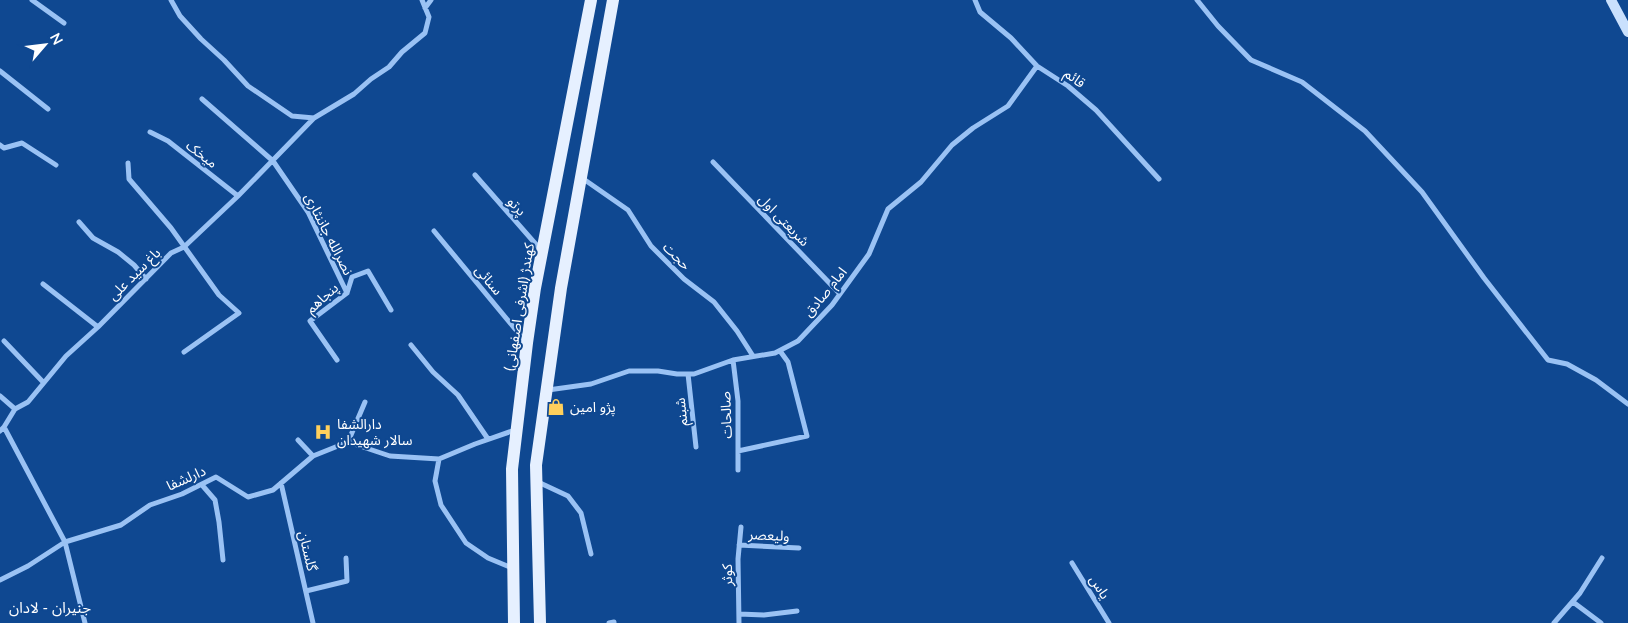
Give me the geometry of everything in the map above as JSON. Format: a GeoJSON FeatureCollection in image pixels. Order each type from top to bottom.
{"type":"FeatureCollection","features":[{"type":"Feature","properties":{"kind":"main road","name":"کهندژ (اشرفی اصفهانی)"},"geometry":{"type":"LineString","coordinates":[[514,623],[512,469],[527,343],[542,251],[591,0]]}},
{"type":"Feature","properties":{"kind":"main road"},"geometry":{"type":"LineString","coordinates":[[540,623],[536,465],[561,288],[613,0]]}},
{"type":"Feature","properties":{"kind":"main road"},"geometry":{"type":"LineString","coordinates":[[1611,0],[1628,32]]}},
{"type":"Feature","properties":{"kind":"street"},"geometry":{"type":"LineString","coordinates":[[32,0],[64,23]]}},
{"type":"Feature","properties":{"kind":"street"},"geometry":{"type":"LineString","coordinates":[[170,0],[180,16],[248,86],[292,116],[314,118]]}},
{"type":"Feature","properties":{"kind":"street"},"geometry":{"type":"LineString","coordinates":[[422,0],[425,8]]}},
{"type":"Feature","properties":{"kind":"street"},"geometry":{"type":"LineString","coordinates":[[425,8],[431,0]]}},
{"type":"Feature","properties":{"kind":"street","name":"قائم"},"geometry":{"type":"LineString","coordinates":[[975,0],[980,12],[1011,38],[1037,66],[1068,86],[1096,110],[1159,180]]}},
{"type":"Feature","properties":{"kind":"street"},"geometry":{"type":"LineString","coordinates":[[1197,0],[1218,26],[1252,60],[1302,82],[1365,131],[1422,192],[1484,278],[1548,360],[1567,364],[1596,380],[1628,404]]}},
{"type":"Feature","properties":{"kind":"street","name":"باغ سید علی"},"geometry":{"type":"LineString","coordinates":[[2,429],[15,409],[28,402],[66,356],[98,327],[171,253],[184,247],[238,196],[314,118],[354,94],[389,67],[424,32],[429,17],[425,8]]}},
{"type":"Feature","properties":{"kind":"street","name":"امام صادق"},"geometry":{"type":"LineString","coordinates":[[546,390],[591,384],[629,371],[658,370],[677,374],[694,374],[733,360],[775,353],[798,341],[840,294],[869,254],[888,209],[921,182],[952,145],[973,128],[1008,106],[1037,66]]}},
{"type":"Feature","properties":{"kind":"street"},"geometry":{"type":"LineString","coordinates":[[0,71],[48,109]]}},
{"type":"Feature","properties":{"kind":"street","name":"نصرالله جاننثاری"},"geometry":{"type":"LineString","coordinates":[[202,99],[273,161],[308,212],[347,293]]}},
{"type":"Feature","properties":{"kind":"street","name":"میخک"},"geometry":{"type":"LineString","coordinates":[[150,132],[168,141],[238,196]]}},
{"type":"Feature","properties":{"kind":"street"},"geometry":{"type":"LineString","coordinates":[[0,145],[4,148],[22,143],[56,165]]}},
{"type":"Feature","properties":{"kind":"street","name":"شریعتی اول"},"geometry":{"type":"LineString","coordinates":[[713,162],[840,294]]}},
{"type":"Feature","properties":{"kind":"street"},"geometry":{"type":"LineString","coordinates":[[128,163],[129,180],[171,228],[218,294],[239,313],[184,352]]}},
{"type":"Feature","properties":{"kind":"street","name":"پرتو"},"geometry":{"type":"LineString","coordinates":[[475,175],[542,251]]}},
{"type":"Feature","properties":{"kind":"street","name":"حجت"},"geometry":{"type":"LineString","coordinates":[[580,176],[628,210],[651,246],[684,279],[714,302],[737,331],[753,356]]}},
{"type":"Feature","properties":{"kind":"street"},"geometry":{"type":"LineString","coordinates":[[80,222],[93,238],[118,252],[134,265],[146,279]]}},
{"type":"Feature","properties":{"kind":"street","name":"سنائی"},"geometry":{"type":"LineString","coordinates":[[434,231],[527,343]]}},
{"type":"Feature","properties":{"kind":"street","name":"پنجاهم"},"geometry":{"type":"LineString","coordinates":[[337,360],[310,321],[347,293],[352,277],[368,271],[391,310]]}},
{"type":"Feature","properties":{"kind":"street"},"geometry":{"type":"LineString","coordinates":[[43,284],[98,327]]}},
{"type":"Feature","properties":{"kind":"street"},"geometry":{"type":"LineString","coordinates":[[4,341],[44,382]]}},
{"type":"Feature","properties":{"kind":"street"},"geometry":{"type":"LineString","coordinates":[[411,345],[433,372],[458,395],[488,439]]}},
{"type":"Feature","properties":{"kind":"street"},"geometry":{"type":"LineString","coordinates":[[738,450],[807,436],[788,362],[780,351]]}},
{"type":"Feature","properties":{"kind":"street","name":"صالحات"},"geometry":{"type":"LineString","coordinates":[[733,360],[738,400],[738,470]]}},
{"type":"Feature","properties":{"kind":"street","name":"شبنم"},"geometry":{"type":"LineString","coordinates":[[688,374],[696,447]]}},
{"type":"Feature","properties":{"kind":"street"},"geometry":{"type":"LineString","coordinates":[[0,396],[15,409]]}},
{"type":"Feature","properties":{"kind":"street"},"geometry":{"type":"LineString","coordinates":[[365,402],[348,442],[390,456],[439,460],[517,429]]}},
{"type":"Feature","properties":{"kind":"street"},"geometry":{"type":"LineString","coordinates":[[2,429],[64,542],[85,623]]}},
{"type":"Feature","properties":{"kind":"street"},"geometry":{"type":"LineString","coordinates":[[298,440],[313,456]]}},
{"type":"Feature","properties":{"kind":"street","name":"دارلشفا"},"geometry":{"type":"LineString","coordinates":[[0,580],[28,566],[64,542],[121,526],[150,505],[182,494],[216,478],[248,497],[273,490],[313,456],[348,442]]}},
{"type":"Feature","properties":{"kind":"street"},"geometry":{"type":"LineString","coordinates":[[439,460],[435,481],[441,505],[466,543],[488,558],[514,568]]}},
{"type":"Feature","properties":{"kind":"street"},"geometry":{"type":"LineString","coordinates":[[536,481],[568,496],[581,513],[591,554]]}},
{"type":"Feature","properties":{"kind":"street","name":"گلستان"},"geometry":{"type":"LineString","coordinates":[[281,483],[313,623]]}},
{"type":"Feature","properties":{"kind":"street"},"geometry":{"type":"LineString","coordinates":[[202,485],[215,500],[222,560]]}},
{"type":"Feature","properties":{"kind":"street","name":"کوثر"},"geometry":{"type":"LineString","coordinates":[[739,623],[740,527]]}},
{"type":"Feature","properties":{"kind":"street","name":"ولیعصر"},"geometry":{"type":"LineString","coordinates":[[739,545],[799,548]]}},
{"type":"Feature","properties":{"kind":"street"},"geometry":{"type":"LineString","coordinates":[[306,590],[347,581],[346,558]]}},
{"type":"Feature","properties":{"kind":"street"},"geometry":{"type":"LineString","coordinates":[[1554,623],[1580,593],[1602,558]]}},
{"type":"Feature","properties":{"kind":"street","name":"یاس"},"geometry":{"type":"LineString","coordinates":[[1072,563],[1109,623]]}},
{"type":"Feature","properties":{"kind":"street"},"geometry":{"type":"LineString","coordinates":[[1573,602],[1601,623]]}},
{"type":"Feature","properties":{"kind":"street"},"geometry":{"type":"LineString","coordinates":[[739,614],[764,615],[797,611]]}},
{"type":"Feature","properties":{"kind":"street"},"geometry":{"type":"LineString","coordinates":[[609,623],[614,622]]}},
{"type":"Feature","properties":{"kind":"place","name":"پژو امین"},"geometry":{"type":"Point","coordinates":[556,407]}},
{"type":"Feature","properties":{"kind":"place","name":"دارالشفا سالار شهیدان"},"geometry":{"type":"Point","coordinates":[323,432]}},
{"type":"Feature","properties":{"kind":"district","name":"جنیران - لادان"},"geometry":{"type":"Point","coordinates":[50,608]}}]}
